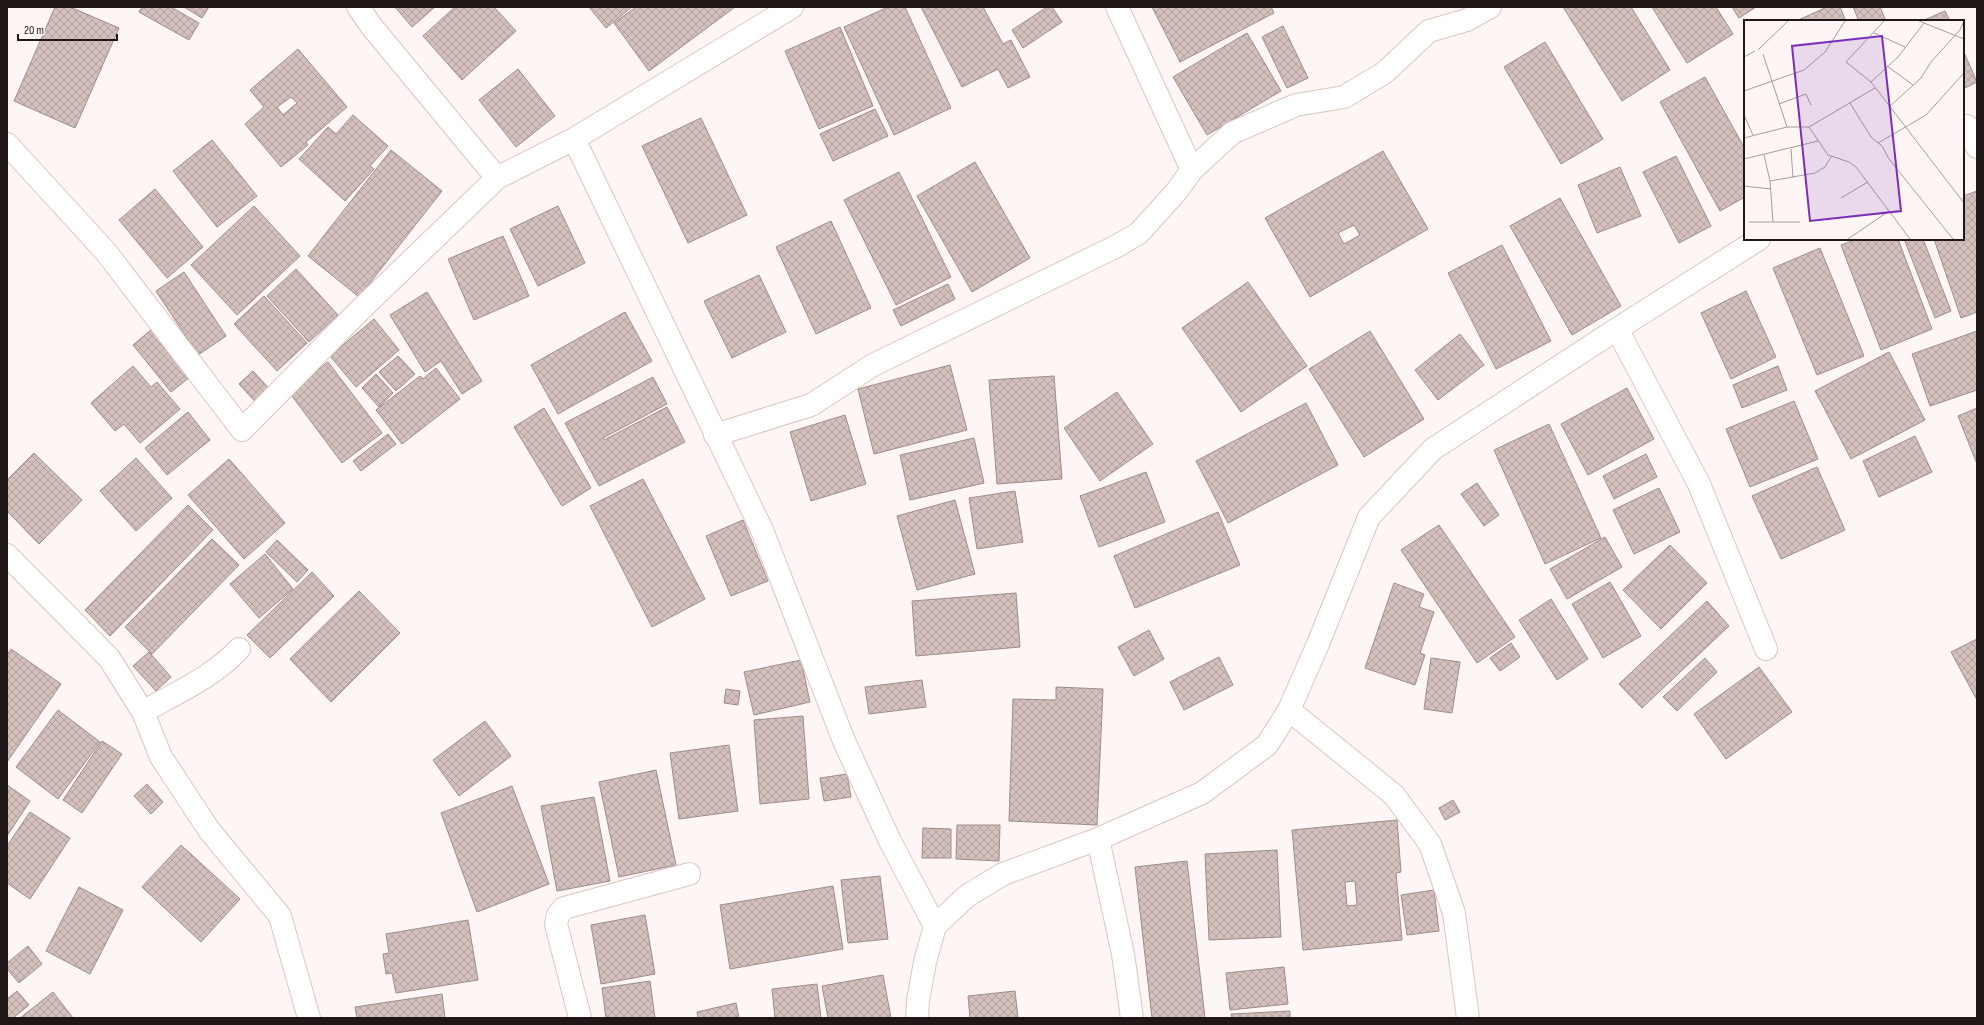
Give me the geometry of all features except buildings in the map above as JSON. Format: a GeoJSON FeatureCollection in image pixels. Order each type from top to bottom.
{"type":"FeatureCollection","features":[{"type":"Feature","properties":{"kind":"street"},"geometry":{"type":"LineString","coordinates":[[358,7],[372,27],[497,178]]}},
{"type":"Feature","properties":{"kind":"street"},"geometry":{"type":"LineString","coordinates":[[7,144],[106,252],[242,430],[358,312],[497,178],[574,139],[792,7]]}},
{"type":"Feature","properties":{"kind":"street"},"geometry":{"type":"LineString","coordinates":[[1117,7],[1192,170]]}},
{"type":"Feature","properties":{"kind":"street"},"geometry":{"type":"LineString","coordinates":[[715,435],[811,405],[873,365],[1117,246],[1139,233],[1176,192],[1192,170],[1232,133],[1296,105],[1344,97],[1384,73],[1429,31],[1467,20],[1490,7]]}},
{"type":"Feature","properties":{"kind":"street"},"geometry":{"type":"LineString","coordinates":[[1969,125],[1977,147]]}},
{"type":"Feature","properties":{"kind":"street"},"geometry":{"type":"LineString","coordinates":[[574,139],[639,271],[715,435],[762,530],[844,741],[890,841],[935,926]]}},
{"type":"Feature","properties":{"kind":"street"},"geometry":{"type":"LineString","coordinates":[[917,1018],[918,1000],[923,970],[935,926],[967,896],[1003,874],[1098,839],[1202,793],[1267,744],[1289,710],[1318,644],[1369,517],[1433,449],[1617,329],[1757,240]]}},
{"type":"Feature","properties":{"kind":"street"},"geometry":{"type":"LineString","coordinates":[[1617,329],[1699,484],[1766,649]]}},
{"type":"Feature","properties":{"kind":"street"},"geometry":{"type":"LineString","coordinates":[[7,554],[109,658],[143,712],[161,757],[209,830],[280,916],[309,1018]]}},
{"type":"Feature","properties":{"kind":"street"},"geometry":{"type":"LineString","coordinates":[[143,712],[206,676],[227,662],[239,649]]}},
{"type":"Feature","properties":{"kind":"street"},"geometry":{"type":"LineString","coordinates":[[1289,710],[1394,795],[1430,844],[1454,913],[1468,1018]]}},
{"type":"Feature","properties":{"kind":"street"},"geometry":{"type":"LineString","coordinates":[[1098,839],[1123,954],[1132,1018]]}},
{"type":"Feature","properties":{"kind":"street"},"geometry":{"type":"LineString","coordinates":[[580,1018],[556,924],[558,915],[564,908],[690,874]]}}]}
